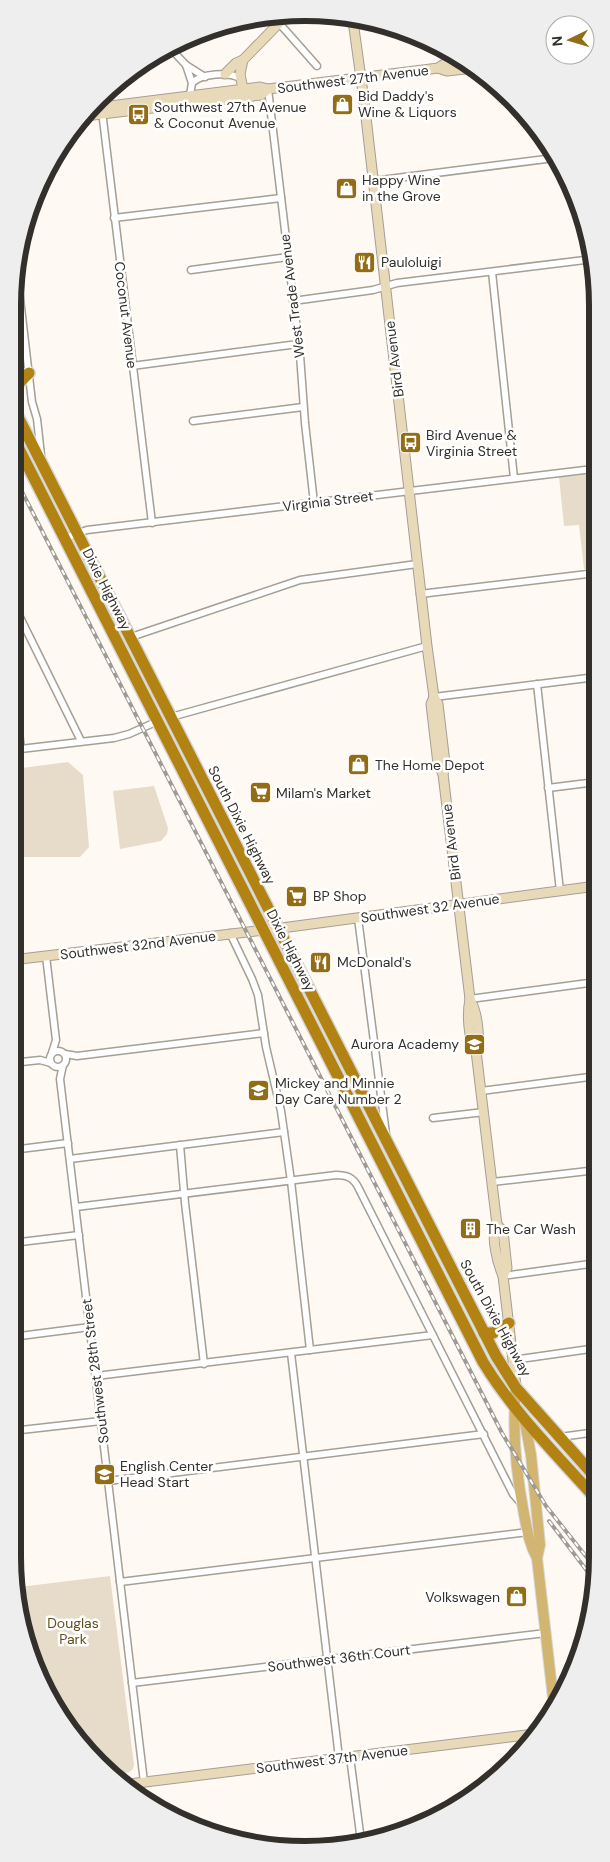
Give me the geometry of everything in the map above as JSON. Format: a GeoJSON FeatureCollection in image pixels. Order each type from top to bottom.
{"type":"FeatureCollection","features":[{"type":"Feature","properties":{"kind":"highway"},"geometry":{"type":"LineString","coordinates":[[21,381],[28,373]]}},
{"type":"Feature","properties":{"kind":"highway","name":"South Dixie Highway"},"geometry":{"type":"LineString","coordinates":[[21,422],[496,1356],[516,1388],[589,1470]]}},
{"type":"Feature","properties":{"kind":"highway","name":"Dixie Highway"},"geometry":{"type":"LineString","coordinates":[[21,452],[483,1362],[524,1419]]}},
{"type":"Feature","properties":{"kind":"highway"},"geometry":{"type":"LineString","coordinates":[[484,1333],[493,1333],[509,1323]]}},
{"type":"Feature","properties":{"kind":"highway"},"geometry":{"type":"LineString","coordinates":[[524,1419],[589,1491]]}},
{"type":"Feature","properties":{"kind":"main road"},"geometry":{"type":"LineString","coordinates":[[516,1388],[514,1407],[517,1464],[530,1545],[537,1558]]}},
{"type":"Feature","properties":{"kind":"main road"},"geometry":{"type":"LineString","coordinates":[[516,1388],[531,1455],[540,1544],[537,1558],[553,1695]]}},
{"type":"Feature","properties":{"kind":"street"},"geometry":{"type":"LineString","coordinates":[[285,22],[317,66]]}},
{"type":"Feature","properties":{"kind":"street"},"geometry":{"type":"LineString","coordinates":[[225,74],[236,63],[243,60],[280,23]]}},
{"type":"Feature","properties":{"kind":"street","name":"Bird Avenue"},"geometry":{"type":"LineString","coordinates":[[354,26],[386,287],[420,594],[434,697],[431,704],[438,764],[443,774],[470,999],[468,1008],[472,1045],[476,1051],[497,1225],[494,1230],[498,1265],[503,1276],[516,1388]]}},
{"type":"Feature","properties":{"kind":"street"},"geometry":{"type":"LineString","coordinates":[[175,53],[186,65],[205,77]]}},
{"type":"Feature","properties":{"kind":"street"},"geometry":{"type":"LineString","coordinates":[[233,98],[240,95],[243,89],[240,78],[243,60]]}},
{"type":"Feature","properties":{"kind":"street","name":"Southwest 27th Avenue"},"geometry":{"type":"LineString","coordinates":[[101,108],[190,95],[260,87],[268,90],[438,68],[452,62]]}},
{"type":"Feature","properties":{"kind":"street"},"geometry":{"type":"LineString","coordinates":[[186,65],[192,83],[190,95]]}},
{"type":"Feature","properties":{"kind":"street","name":"Southwest 27th Avenue"},"geometry":{"type":"LineString","coordinates":[[438,68],[447,71],[463,69]]}},
{"type":"Feature","properties":{"kind":"street"},"geometry":{"type":"LineString","coordinates":[[192,83],[196,79],[225,74],[231,74],[240,78]]}},
{"type":"Feature","properties":{"kind":"street","name":"Southwest 27th Avenue"},"geometry":{"type":"LineString","coordinates":[[101,108],[261,95],[268,90]]}},
{"type":"Feature","properties":{"kind":"street","name":"West Trade Avenue"},"geometry":{"type":"LineString","coordinates":[[268,90],[298,344],[314,503]]}},
{"type":"Feature","properties":{"kind":"street","name":"Coconut Avenue"},"geometry":{"type":"LineString","coordinates":[[100,109],[152,523]]}},
{"type":"Feature","properties":{"kind":"street"},"geometry":{"type":"LineString","coordinates":[[373,181],[548,159]]}},
{"type":"Feature","properties":{"kind":"street"},"geometry":{"type":"LineString","coordinates":[[114,218],[280,198]]}},
{"type":"Feature","properties":{"kind":"street"},"geometry":{"type":"LineString","coordinates":[[191,270],[288,257]]}},
{"type":"Feature","properties":{"kind":"street"},"geometry":{"type":"LineString","coordinates":[[293,301],[373,290],[397,283],[585,260]]}},
{"type":"Feature","properties":{"kind":"street"},"geometry":{"type":"LineString","coordinates":[[492,272],[514,478]]}},
{"type":"Feature","properties":{"kind":"street"},"geometry":{"type":"LineString","coordinates":[[21,309],[28,373],[37,419],[41,461]]}},
{"type":"Feature","properties":{"kind":"street"},"geometry":{"type":"LineString","coordinates":[[132,366],[298,344]]}},
{"type":"Feature","properties":{"kind":"street"},"geometry":{"type":"LineString","coordinates":[[193,421],[303,407]]}},
{"type":"Feature","properties":{"kind":"street","name":"Virginia Street"},"geometry":{"type":"LineString","coordinates":[[65,538],[88,530],[589,469]]}},
{"type":"Feature","properties":{"kind":"street"},"geometry":{"type":"LineString","coordinates":[[131,637],[300,580],[417,564]]}},
{"type":"Feature","properties":{"kind":"street"},"geometry":{"type":"LineString","coordinates":[[420,594],[589,574]]}},
{"type":"Feature","properties":{"kind":"street"},"geometry":{"type":"LineString","coordinates":[[21,618],[81,741]]}},
{"type":"Feature","properties":{"kind":"street"},"geometry":{"type":"LineString","coordinates":[[171,716],[427,646]]}},
{"type":"Feature","properties":{"kind":"street"},"geometry":{"type":"LineString","coordinates":[[434,697],[589,678]]}},
{"type":"Feature","properties":{"kind":"street"},"geometry":{"type":"LineString","coordinates":[[538,684],[560,891]]}},
{"type":"Feature","properties":{"kind":"street"},"geometry":{"type":"LineString","coordinates":[[21,749],[125,735],[158,720]]}},
{"type":"Feature","properties":{"kind":"street"},"geometry":{"type":"LineString","coordinates":[[548,788],[589,783]]}},
{"type":"Feature","properties":{"kind":"street","name":"Southwest 32 Avenue"},"geometry":{"type":"LineString","coordinates":[[264,929],[589,887]]}},
{"type":"Feature","properties":{"kind":"street"},"geometry":{"type":"LineString","coordinates":[[358,918],[387,1142]]}},
{"type":"Feature","properties":{"kind":"street","name":"Southwest 32nd Avenue"},"geometry":{"type":"LineString","coordinates":[[21,959],[264,929]]}},
{"type":"Feature","properties":{"kind":"street"},"geometry":{"type":"LineString","coordinates":[[230,933],[256,988],[284,1132],[310,1350]]}},
{"type":"Feature","properties":{"kind":"street","name":"Southwest 28th Street"},"geometry":{"type":"LineString","coordinates":[[46,956],[56,1040],[64,1058],[60,1079],[144,1782]]}},
{"type":"Feature","properties":{"kind":"street"},"geometry":{"type":"LineString","coordinates":[[470,999],[589,983]]}},
{"type":"Feature","properties":{"kind":"street"},"geometry":{"type":"LineString","coordinates":[[21,1061],[40,1060],[58,1067],[64,1058],[264,1033]]}},
{"type":"Feature","properties":{"kind":"street","name":"Southwest 28th Street"},"geometry":{"type":"LineString","coordinates":[[56,1040],[51,1054],[52,1064],[60,1079]]}},
{"type":"Feature","properties":{"kind":"street"},"geometry":{"type":"LineString","coordinates":[[40,1060],[56,1051],[64,1058]]}},
{"type":"Feature","properties":{"kind":"street"},"geometry":{"type":"LineString","coordinates":[[481,1091],[589,1077]]}},
{"type":"Feature","properties":{"kind":"street"},"geometry":{"type":"LineString","coordinates":[[368,1105],[375,1103],[381,1097]]}},
{"type":"Feature","properties":{"kind":"street"},"geometry":{"type":"LineString","coordinates":[[433,1118],[484,1112]]}},
{"type":"Feature","properties":{"kind":"street"},"geometry":{"type":"LineString","coordinates":[[70,1158],[284,1132]]}},
{"type":"Feature","properties":{"kind":"street"},"geometry":{"type":"LineString","coordinates":[[21,1149],[68,1143]]}},
{"type":"Feature","properties":{"kind":"street"},"geometry":{"type":"LineString","coordinates":[[180,1145],[204,1364]]}},
{"type":"Feature","properties":{"kind":"street"},"geometry":{"type":"LineString","coordinates":[[492,1182],[589,1171]]}},
{"type":"Feature","properties":{"kind":"street"},"geometry":{"type":"LineString","coordinates":[[76,1207],[336,1175],[350,1177],[358,1187],[513,1494],[523,1506]]}},
{"type":"Feature","properties":{"kind":"street"},"geometry":{"type":"LineString","coordinates":[[21,1242],[79,1235]]}},
{"type":"Feature","properties":{"kind":"street"},"geometry":{"type":"LineString","coordinates":[[503,1276],[589,1265]]}},
{"type":"Feature","properties":{"kind":"street"},"geometry":{"type":"LineString","coordinates":[[21,1336],[90,1327]]}},
{"type":"Feature","properties":{"kind":"street"},"geometry":{"type":"LineString","coordinates":[[96,1376],[434,1335]]}},
{"type":"Feature","properties":{"kind":"street"},"geometry":{"type":"LineString","coordinates":[[513,1360],[589,1349]]}},
{"type":"Feature","properties":{"kind":"street"},"geometry":{"type":"LineString","coordinates":[[291,1353],[339,1758]]}},
{"type":"Feature","properties":{"kind":"street"},"geometry":{"type":"LineString","coordinates":[[21,1430],[101,1420]]}},
{"type":"Feature","properties":{"kind":"street"},"geometry":{"type":"LineString","coordinates":[[560,1438],[589,1433]]}},
{"type":"Feature","properties":{"kind":"street"},"geometry":{"type":"LineString","coordinates":[[108,1481],[484,1434]]}},
{"type":"Feature","properties":{"kind":"street"},"geometry":{"type":"LineString","coordinates":[[120,1582],[528,1532]]}},
{"type":"Feature","properties":{"kind":"street","name":"Southwest 36th Court"},"geometry":{"type":"LineString","coordinates":[[132,1683],[546,1633]]}},
{"type":"Feature","properties":{"kind":"street","name":"Southwest 37th Avenue"},"geometry":{"type":"LineString","coordinates":[[134,1783],[526,1735]]}},
{"type":"Feature","properties":{"kind":"street"},"geometry":{"type":"LineString","coordinates":[[350,1757],[360,1835]]}},
{"type":"Feature","properties":{"kind":"green space"},"geometry":{"type":"Polygon","coordinates":[[[589,474],[589,569],[584,569],[579,525],[564,526],[559,477],[589,474]]]}},
{"type":"Feature","properties":{"kind":"green space"},"geometry":{"type":"Polygon","coordinates":[[[68,762],[83,775],[89,847],[80,857],[21,857],[22,768],[68,762]]]}},
{"type":"Feature","properties":{"kind":"green space"},"geometry":{"type":"Polygon","coordinates":[[[154,786],[168,828],[167,834],[161,841],[120,849],[113,791],[154,786]]]}},
{"type":"Feature","properties":{"kind":"green space","name":"Douglas Park"},"geometry":{"type":"Polygon","coordinates":[[[110,1576],[134,1765],[130,1772],[122,1773],[104,1758],[80,1730],[59,1699],[36,1648],[23,1586],[110,1576]]]}},
{"type":"Feature","properties":{"kind":"railway"},"geometry":{"type":"LineString","coordinates":[[21,490],[502,1433],[546,1506],[589,1560]]}},
{"type":"Feature","properties":{"kind":"railway"},"geometry":{"type":"LineString","coordinates":[[549,1521],[588,1572]]}},
{"type":"Feature","properties":{"kind":"place","name":"Bid Daddy's Wine & Liquors"},"geometry":{"type":"Point","coordinates":[342,104]}},
{"type":"Feature","properties":{"kind":"place","name":"Southwest 27th Avenue & Coconut Avenue"},"geometry":{"type":"Point","coordinates":[138,115]}},
{"type":"Feature","properties":{"kind":"place","name":"Happy Wine in the Grove"},"geometry":{"type":"Point","coordinates":[346,188]}},
{"type":"Feature","properties":{"kind":"place","name":"Pauloluigi"},"geometry":{"type":"Point","coordinates":[365,262]}},
{"type":"Feature","properties":{"kind":"place","name":"Bird Avenue & Virginia Street"},"geometry":{"type":"Point","coordinates":[410,443]}},
{"type":"Feature","properties":{"kind":"place","name":"The Home Depot"},"geometry":{"type":"Point","coordinates":[359,765]}},
{"type":"Feature","properties":{"kind":"place","name":"Milam's Market"},"geometry":{"type":"Point","coordinates":[260,793]}},
{"type":"Feature","properties":{"kind":"place","name":"BP Shop"},"geometry":{"type":"Point","coordinates":[297,896]}},
{"type":"Feature","properties":{"kind":"place","name":"McDonald's"},"geometry":{"type":"Point","coordinates":[321,962]}},
{"type":"Feature","properties":{"kind":"place","name":"Aurora Academy"},"geometry":{"type":"Point","coordinates":[475,1044]}},
{"type":"Feature","properties":{"kind":"place","name":"Mickey and Minnie Day Care Number 2"},"geometry":{"type":"Point","coordinates":[259,1091]}},
{"type":"Feature","properties":{"kind":"place","name":"The Car Wash"},"geometry":{"type":"Point","coordinates":[470,1229]}},
{"type":"Feature","properties":{"kind":"place","name":"English Center Head Start"},"geometry":{"type":"Point","coordinates":[104,1474]}},
{"type":"Feature","properties":{"kind":"place","name":"Volkswagen"},"geometry":{"type":"Point","coordinates":[516,1597]}}]}
